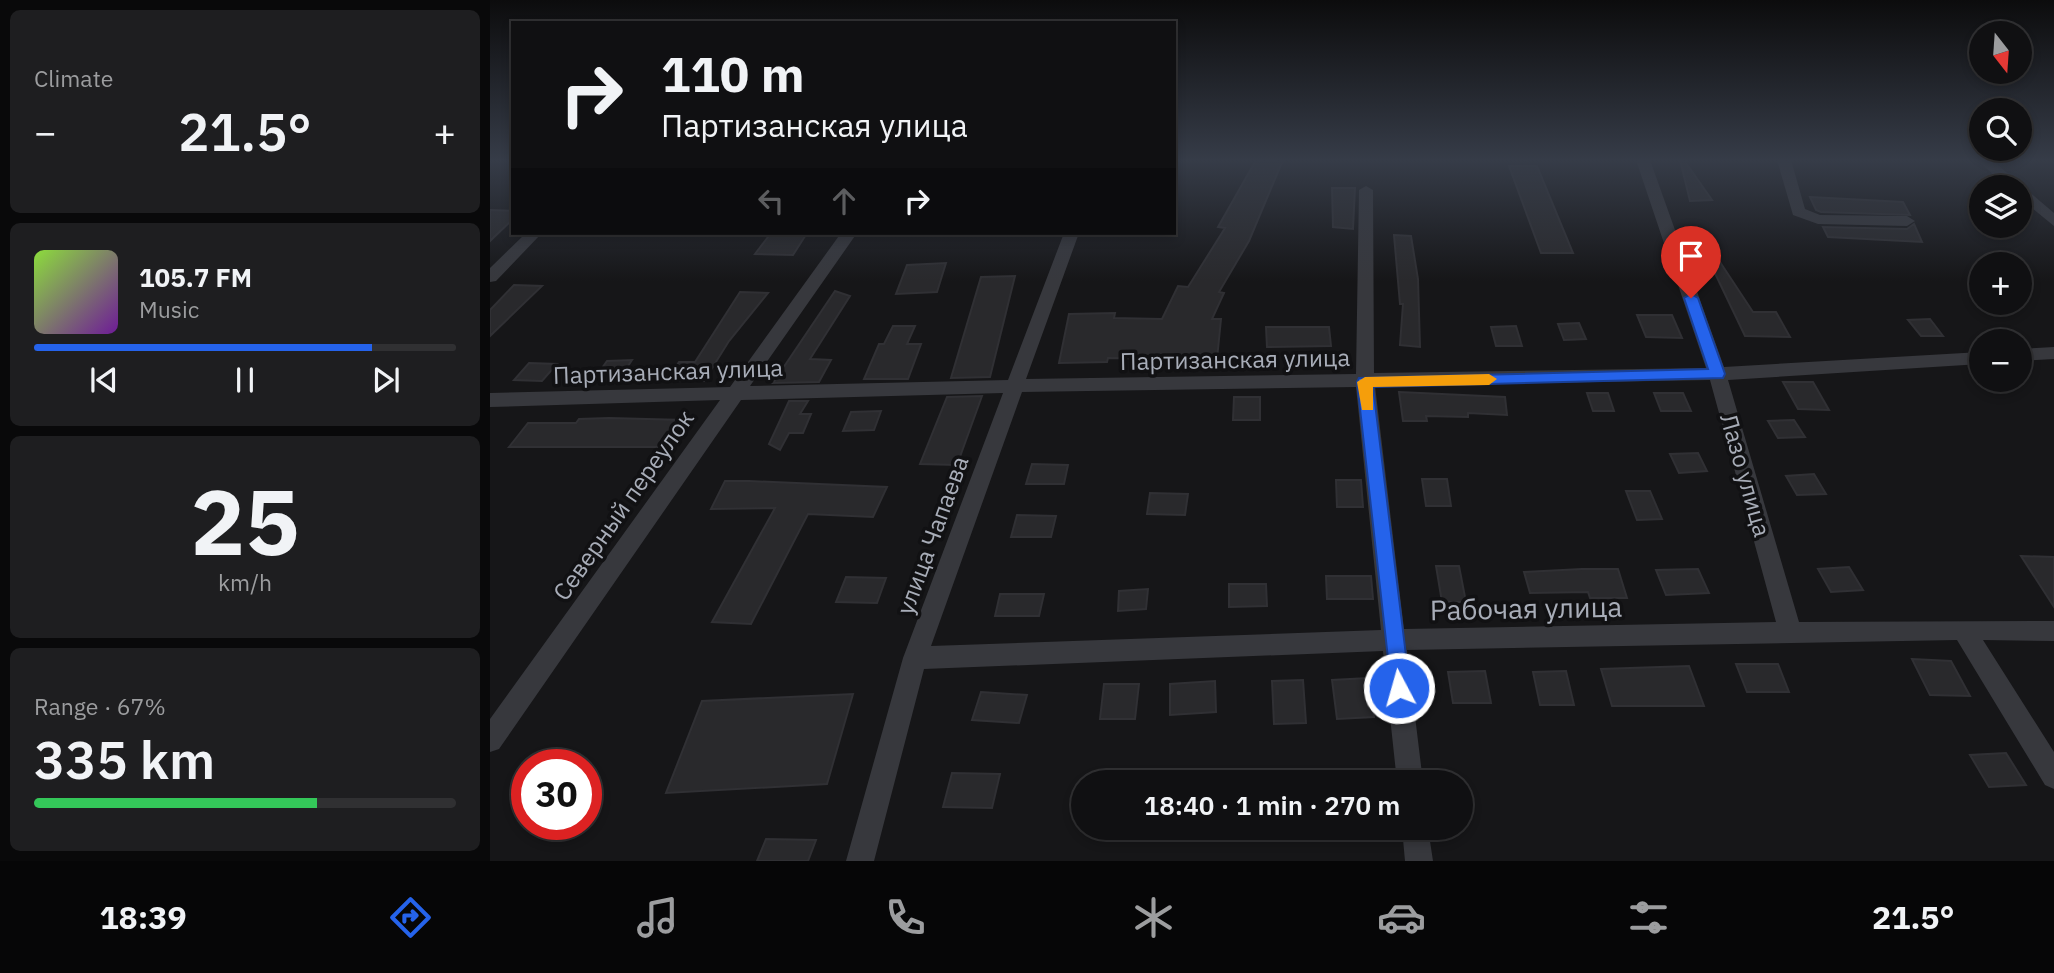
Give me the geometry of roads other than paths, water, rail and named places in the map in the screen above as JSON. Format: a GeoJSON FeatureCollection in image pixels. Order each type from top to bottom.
{"type":"FeatureCollection","features":[{"type":"Feature","properties":{"kind":"street"},"geometry":{"type":"LineString","coordinates":[[1366,200],[1365,382],[1409,770]]}},
{"type":"Feature","properties":{"kind":"street","name":"Лазо улица"},"geometry":{"type":"LineString","coordinates":[[1657,200],[1717,374],[1790,632]]}},
{"type":"Feature","properties":{"kind":"street"},"geometry":{"type":"LineString","coordinates":[[1795,200],[1798,212],[1818,219],[1907,221]]}},
{"type":"Feature","properties":{"kind":"street"},"geometry":{"type":"LineString","coordinates":[[2032,202],[2054,222]]}},
{"type":"Feature","properties":{"kind":"street"},"geometry":{"type":"LineString","coordinates":[[490,276],[532,235]]}},
{"type":"Feature","properties":{"kind":"street","name":"Северный переулок"},"geometry":{"type":"LineString","coordinates":[[490,740],[848,235]]}},
{"type":"Feature","properties":{"kind":"street","name":"улица Чапаева"},"geometry":{"type":"LineString","coordinates":[[860,861],[915,658],[1070,235]]}},
{"type":"Feature","properties":{"kind":"street"},"geometry":{"type":"LineString","coordinates":[[2032,354],[2054,353]]}},
{"type":"Feature","properties":{"kind":"street","name":"Партизанская улица"},"geometry":{"type":"LineString","coordinates":[[490,400],[1015,386],[1717,374],[1969,359]]}},
{"type":"Feature","properties":{"kind":"street"},"geometry":{"type":"LineString","coordinates":[[1962,629],[2054,776]]}},
{"type":"Feature","properties":{"kind":"street","name":"Рабочая улица"},"geometry":{"type":"LineString","coordinates":[[915,658],[1394,640],[1962,629],[2054,631]]}},
{"type":"Feature","properties":{"kind":"street"},"geometry":{"type":"LineString","coordinates":[[1416,840],[1419,861]]}}]}
